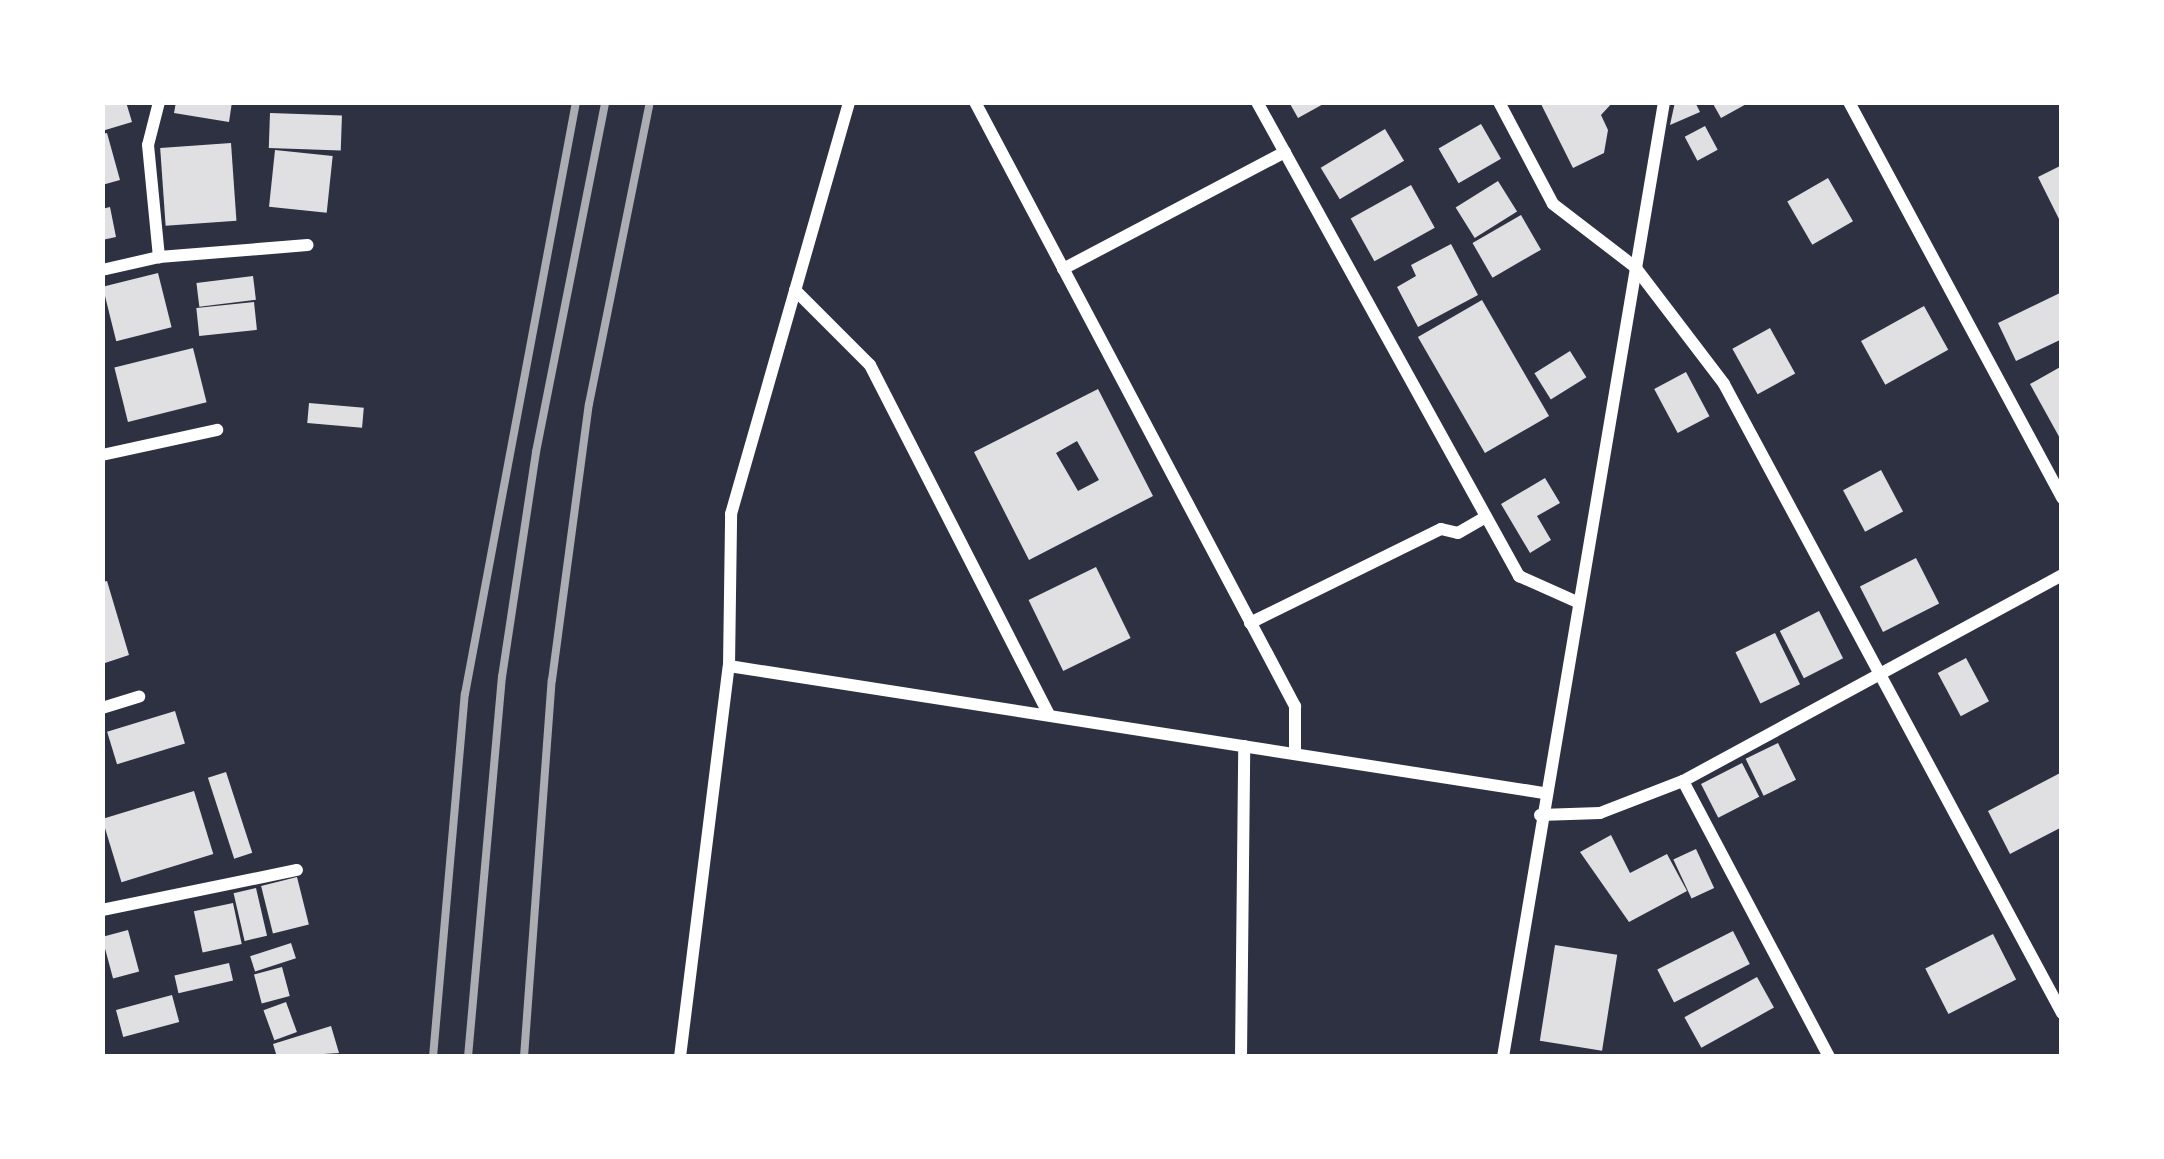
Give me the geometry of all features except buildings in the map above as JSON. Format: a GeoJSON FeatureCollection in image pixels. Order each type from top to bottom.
{"type":"FeatureCollection","features":[{"type":"Feature","properties":{"kind":"street"},"geometry":{"type":"LineString","coordinates":[[159,102],[148,145],[159,257]]}},
{"type":"Feature","properties":{"kind":"street"},"geometry":{"type":"LineString","coordinates":[[680,1057],[729,666],[730,514],[849,102]]}},
{"type":"Feature","properties":{"kind":"street"},"geometry":{"type":"LineString","coordinates":[[975,102],[1294,706],[1295,754]]}},
{"type":"Feature","properties":{"kind":"street"},"geometry":{"type":"LineString","coordinates":[[1257,102],[1519,576],[1577,602]]}},
{"type":"Feature","properties":{"kind":"street"},"geometry":{"type":"LineString","coordinates":[[1499,102],[1552,204],[1635,267],[1724,384],[2062,1013]]}},
{"type":"Feature","properties":{"kind":"street"},"geometry":{"type":"LineString","coordinates":[[1503,1057],[1540,815],[1664,102]]}},
{"type":"Feature","properties":{"kind":"street"},"geometry":{"type":"LineString","coordinates":[[1850,102],[2062,498]]}},
{"type":"Feature","properties":{"kind":"street"},"geometry":{"type":"LineString","coordinates":[[1064,268],[1285,152]]}},
{"type":"Feature","properties":{"kind":"street"},"geometry":{"type":"LineString","coordinates":[[102,270],[159,257],[308,245]]}},
{"type":"Feature","properties":{"kind":"street"},"geometry":{"type":"LineString","coordinates":[[795,290],[870,365],[1049,715]]}},
{"type":"Feature","properties":{"kind":"street"},"geometry":{"type":"LineString","coordinates":[[102,455],[217,430]]}},
{"type":"Feature","properties":{"kind":"street"},"geometry":{"type":"LineString","coordinates":[[1250,623],[1441,529],[1458,533],[1486,517]]}},
{"type":"Feature","properties":{"kind":"street"},"geometry":{"type":"LineString","coordinates":[[1540,815],[1600,813],[1682,781],[2062,574]]}},
{"type":"Feature","properties":{"kind":"street"},"geometry":{"type":"LineString","coordinates":[[729,666],[1544,793]]}},
{"type":"Feature","properties":{"kind":"street"},"geometry":{"type":"LineString","coordinates":[[102,708],[139,697]]}},
{"type":"Feature","properties":{"kind":"street"},"geometry":{"type":"LineString","coordinates":[[1241,1057],[1244,746]]}},
{"type":"Feature","properties":{"kind":"street"},"geometry":{"type":"LineString","coordinates":[[1682,781],[1828,1057]]}},
{"type":"Feature","properties":{"kind":"street"},"geometry":{"type":"LineString","coordinates":[[102,910],[297,870]]}},
{"type":"Feature","properties":{"kind":"railway"},"geometry":{"type":"LineString","coordinates":[[433,1057],[465,694],[576,102]]}},
{"type":"Feature","properties":{"kind":"railway"},"geometry":{"type":"LineString","coordinates":[[468,1057],[502,677],[536,452],[605,102]]}},
{"type":"Feature","properties":{"kind":"railway"},"geometry":{"type":"LineString","coordinates":[[524,1057],[552,680],[589,404],[650,102]]}}]}
